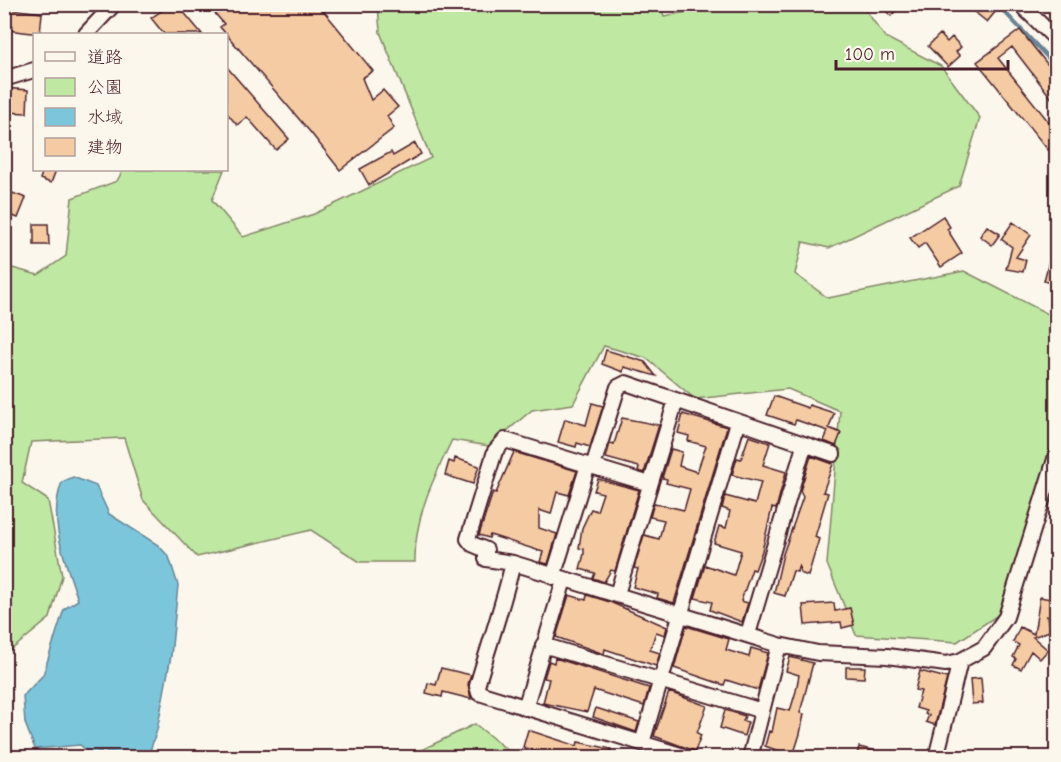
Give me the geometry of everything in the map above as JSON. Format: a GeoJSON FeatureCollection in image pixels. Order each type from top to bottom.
{"type":"FeatureCollection","features":[{"type":"Feature","properties":{"kind":"street"},"geometry":{"type":"LineString","coordinates":[[87,33],[114,4]]}},
{"type":"Feature","properties":{"kind":"street"},"geometry":{"type":"LineString","coordinates":[[1020,4],[1056,39]]}},
{"type":"Feature","properties":{"kind":"street"},"geometry":{"type":"LineString","coordinates":[[4,80],[33,70]]}},
{"type":"Feature","properties":{"kind":"street"},"geometry":{"type":"LineString","coordinates":[[525,708],[590,465],[618,387],[626,383],[804,446],[833,454]]}},
{"type":"Feature","properties":{"kind":"street"},"geometry":{"type":"LineString","coordinates":[[617,594],[676,400]]}},
{"type":"Feature","properties":{"kind":"street"},"geometry":{"type":"LineString","coordinates":[[642,743],[738,422]]}},
{"type":"Feature","properties":{"kind":"street"},"geometry":{"type":"LineString","coordinates":[[650,484],[506,440],[495,451],[468,539],[472,544],[486,550],[486,558],[513,563],[779,645],[818,653],[887,656],[946,664],[960,662],[984,648],[1006,617],[1056,456]]}},
{"type":"Feature","properties":{"kind":"street"},"geometry":{"type":"LineString","coordinates":[[748,634],[804,446]]}},
{"type":"Feature","properties":{"kind":"street"},"geometry":{"type":"LineString","coordinates":[[513,563],[500,617],[492,632],[477,686],[479,693],[487,698],[690,758]]}},
{"type":"Feature","properties":{"kind":"street"},"geometry":{"type":"LineString","coordinates":[[543,645],[762,711]]}},
{"type":"Feature","properties":{"kind":"street"},"geometry":{"type":"LineString","coordinates":[[750,758],[779,645]]}},
{"type":"Feature","properties":{"kind":"street"},"geometry":{"type":"LineString","coordinates":[[936,758],[960,662]]}},
{"type":"Feature","properties":{"kind":"green space"},"geometry":{"type":"Polygon","coordinates":[[[660,4],[664,16],[728,5],[862,5],[885,37],[941,66],[980,118],[959,186],[829,248],[803,242],[795,274],[828,298],[964,271],[1056,318],[1056,438],[998,615],[957,642],[856,635],[827,564],[840,411],[788,389],[695,399],[646,358],[604,346],[573,404],[532,410],[489,446],[452,440],[421,514],[415,562],[360,562],[311,530],[197,557],[143,500],[124,438],[31,442],[22,483],[48,500],[62,576],[50,618],[5,655],[5,266],[38,275],[66,256],[72,198],[117,181],[122,171],[224,171],[212,200],[243,237],[314,214],[431,158],[380,32],[378,5],[660,4]]]}},
{"type":"Feature","properties":{"kind":"green space"},"geometry":{"type":"Polygon","coordinates":[[[475,724],[516,757],[407,757],[475,724]]]}},
{"type":"Feature","properties":{"kind":"water"},"geometry":{"type":"Polygon","coordinates":[[[73,477],[96,486],[109,514],[158,545],[169,557],[178,585],[171,656],[157,730],[148,757],[122,757],[120,754],[102,751],[92,755],[80,745],[35,749],[25,723],[23,696],[43,675],[64,609],[78,600],[60,541],[56,512],[62,482],[73,477]]]}},
{"type":"Feature","properties":{"kind":"building"},"geometry":{"type":"Polygon","coordinates":[[[172,4],[177,4],[201,33],[163,33],[151,18],[172,4]]]}},
{"type":"Feature","properties":{"kind":"building"},"geometry":{"type":"Polygon","coordinates":[[[207,4],[318,4],[373,71],[362,78],[371,100],[383,90],[398,107],[387,116],[394,128],[340,170],[228,36],[228,33],[220,27],[224,24],[207,4]]]}},
{"type":"Feature","properties":{"kind":"building"},"geometry":{"type":"Polygon","coordinates":[[[879,4],[902,4],[891,16],[879,4]]]}},
{"type":"Feature","properties":{"kind":"building"},"geometry":{"type":"Polygon","coordinates":[[[965,4],[989,4],[996,11],[987,22],[965,4]]]}},
{"type":"Feature","properties":{"kind":"building"},"geometry":{"type":"Polygon","coordinates":[[[9,9],[42,13],[40,33],[7,30],[9,9]]]}},
{"type":"Feature","properties":{"kind":"building"},"geometry":{"type":"Polygon","coordinates":[[[1020,30],[1056,75],[1056,104],[1012,47],[998,58],[1056,131],[1056,143],[1048,150],[977,62],[1020,30]]]}},
{"type":"Feature","properties":{"kind":"building"},"geometry":{"type":"Polygon","coordinates":[[[940,34],[947,42],[952,37],[961,47],[956,52],[960,56],[948,67],[928,46],[940,34]]]}},
{"type":"Feature","properties":{"kind":"building"},"geometry":{"type":"Polygon","coordinates":[[[228,68],[289,139],[276,150],[247,117],[237,125],[228,114],[228,68]]]}},
{"type":"Feature","properties":{"kind":"building"},"geometry":{"type":"Polygon","coordinates":[[[4,88],[28,90],[27,113],[4,112],[4,88]]]}},
{"type":"Feature","properties":{"kind":"building"},"geometry":{"type":"Polygon","coordinates":[[[415,143],[421,154],[369,185],[360,169],[391,152],[393,156],[415,143]]]}},
{"type":"Feature","properties":{"kind":"building"},"geometry":{"type":"Polygon","coordinates":[[[43,171],[56,171],[51,183],[40,179],[43,171]]]}},
{"type":"Feature","properties":{"kind":"building"},"geometry":{"type":"Polygon","coordinates":[[[4,190],[26,198],[18,218],[4,213],[4,190]]]}},
{"type":"Feature","properties":{"kind":"building"},"geometry":{"type":"Polygon","coordinates":[[[943,216],[950,227],[947,229],[962,253],[941,267],[925,243],[918,248],[910,238],[943,216]]]}},
{"type":"Feature","properties":{"kind":"building"},"geometry":{"type":"Polygon","coordinates":[[[1013,222],[1031,235],[1016,257],[1026,260],[1023,272],[1006,269],[1012,247],[1001,239],[1013,222]]]}},
{"type":"Feature","properties":{"kind":"building"},"geometry":{"type":"Polygon","coordinates":[[[34,224],[48,224],[49,245],[34,245],[34,224]]]}},
{"type":"Feature","properties":{"kind":"building"},"geometry":{"type":"Polygon","coordinates":[[[987,226],[1000,234],[992,245],[980,236],[987,226]]]}},
{"type":"Feature","properties":{"kind":"building"},"geometry":{"type":"Polygon","coordinates":[[[1053,245],[1056,245],[1056,285],[1044,281],[1053,245]]]}},
{"type":"Feature","properties":{"kind":"building"},"geometry":{"type":"Polygon","coordinates":[[[606,350],[645,362],[656,376],[624,367],[623,372],[602,364],[606,350]]]}},
{"type":"Feature","properties":{"kind":"building"},"geometry":{"type":"Polygon","coordinates":[[[774,396],[808,408],[809,405],[834,413],[829,428],[841,433],[836,446],[824,441],[828,431],[796,420],[794,424],[767,415],[774,396]]]}},
{"type":"Feature","properties":{"kind":"building"},"geometry":{"type":"Polygon","coordinates":[[[592,403],[603,406],[590,447],[577,443],[576,447],[558,442],[565,419],[586,425],[592,403]]]}},
{"type":"Feature","properties":{"kind":"building"},"geometry":{"type":"Polygon","coordinates":[[[683,414],[727,427],[674,603],[657,598],[658,594],[633,587],[638,569],[634,568],[644,535],[659,539],[664,520],[650,517],[654,503],[684,510],[690,489],[666,483],[667,479],[662,478],[671,449],[682,452],[679,466],[697,472],[706,446],[688,441],[689,436],[678,433],[683,414]]]}},
{"type":"Feature","properties":{"kind":"building"},"geometry":{"type":"Polygon","coordinates":[[[622,418],[659,425],[644,473],[638,471],[639,467],[606,458],[610,443],[614,444],[622,418]]]}},
{"type":"Feature","properties":{"kind":"building"},"geometry":{"type":"Polygon","coordinates":[[[749,436],[770,443],[763,465],[786,472],[776,509],[772,508],[762,551],[755,570],[752,569],[741,601],[748,603],[742,622],[710,610],[712,602],[695,598],[705,565],[734,575],[741,551],[714,543],[719,526],[726,528],[730,511],[722,508],[725,496],[755,504],[761,482],[732,475],[737,458],[741,459],[749,436]]]}},
{"type":"Feature","properties":{"kind":"building"},"geometry":{"type":"Polygon","coordinates":[[[514,452],[577,471],[569,495],[557,492],[551,514],[539,510],[539,528],[557,534],[548,564],[540,562],[543,552],[490,535],[489,538],[479,535],[493,492],[496,493],[514,452]]]}},
{"type":"Feature","properties":{"kind":"building"},"geometry":{"type":"Polygon","coordinates":[[[811,456],[833,464],[823,492],[828,493],[815,537],[819,539],[808,576],[800,573],[799,564],[797,572],[793,571],[785,596],[774,593],[783,554],[803,497],[800,491],[811,456]]]}},
{"type":"Feature","properties":{"kind":"building"},"geometry":{"type":"Polygon","coordinates":[[[455,458],[479,466],[473,484],[445,475],[449,461],[454,463],[455,458]]]}},
{"type":"Feature","properties":{"kind":"building"},"geometry":{"type":"Polygon","coordinates":[[[598,479],[639,490],[615,571],[611,570],[604,582],[593,578],[595,573],[580,569],[584,554],[584,549],[579,548],[582,528],[591,509],[597,511],[603,493],[594,491],[598,479]]]}},
{"type":"Feature","properties":{"kind":"building"},"geometry":{"type":"Polygon","coordinates":[[[569,595],[586,600],[587,595],[610,602],[667,627],[665,635],[656,632],[650,650],[660,653],[656,666],[605,649],[604,654],[556,637],[569,595]]]}},
{"type":"Feature","properties":{"kind":"building"},"geometry":{"type":"Polygon","coordinates":[[[1040,597],[1056,600],[1056,618],[1046,616],[1052,630],[1033,637],[1048,650],[1040,659],[1031,651],[1021,669],[1013,665],[1016,659],[1013,657],[1019,645],[1013,642],[1020,627],[1034,634],[1040,597]]]}},
{"type":"Feature","properties":{"kind":"building"},"geometry":{"type":"Polygon","coordinates":[[[834,603],[835,611],[850,608],[854,625],[842,628],[841,622],[805,625],[803,605],[834,603]]]}},
{"type":"Feature","properties":{"kind":"building"},"geometry":{"type":"Polygon","coordinates":[[[686,626],[729,639],[726,650],[749,657],[751,648],[768,653],[758,690],[726,680],[724,685],[674,668],[686,626]]]}},
{"type":"Feature","properties":{"kind":"building"},"geometry":{"type":"Polygon","coordinates":[[[790,657],[813,663],[800,713],[804,714],[800,734],[793,756],[765,746],[769,731],[772,732],[777,708],[790,711],[796,691],[799,675],[786,671],[790,657]]]}},
{"type":"Feature","properties":{"kind":"building"},"geometry":{"type":"Polygon","coordinates":[[[555,658],[649,688],[644,706],[594,690],[587,712],[543,703],[549,679],[544,678],[549,661],[554,663],[555,658]]]}},
{"type":"Feature","properties":{"kind":"building"},"geometry":{"type":"Polygon","coordinates":[[[846,667],[865,667],[864,678],[846,677],[846,667]]]}},
{"type":"Feature","properties":{"kind":"building"},"geometry":{"type":"Polygon","coordinates":[[[441,668],[471,675],[468,684],[471,699],[443,692],[442,697],[426,693],[428,683],[436,685],[441,668]]]}},
{"type":"Feature","properties":{"kind":"building"},"geometry":{"type":"Polygon","coordinates":[[[920,671],[947,678],[935,725],[926,722],[929,715],[925,714],[926,711],[916,708],[921,691],[915,690],[920,671]]]}},
{"type":"Feature","properties":{"kind":"building"},"geometry":{"type":"Polygon","coordinates":[[[981,678],[983,703],[972,704],[970,679],[981,678]]]}},
{"type":"Feature","properties":{"kind":"building"},"geometry":{"type":"Polygon","coordinates":[[[669,692],[707,706],[697,733],[701,735],[695,751],[654,736],[669,692]]]}},
{"type":"Feature","properties":{"kind":"building"},"geometry":{"type":"Polygon","coordinates":[[[596,708],[639,722],[636,732],[593,717],[596,708]]]}},
{"type":"Feature","properties":{"kind":"building"},"geometry":{"type":"Polygon","coordinates":[[[725,710],[745,716],[743,721],[748,722],[744,736],[720,728],[725,710]]]}},
{"type":"Feature","properties":{"kind":"building"},"geometry":{"type":"Polygon","coordinates":[[[528,730],[577,746],[578,742],[611,749],[609,758],[566,755],[559,758],[523,747],[528,730]]]}},
{"type":"Feature","properties":{"kind":"building"},"geometry":{"type":"Polygon","coordinates":[[[859,747],[888,754],[887,758],[856,758],[859,747]]]}},
{"type":"Feature","properties":{"kind":"waterway"},"geometry":{"type":"LineString","coordinates":[[997,4],[1056,66]]}}]}
